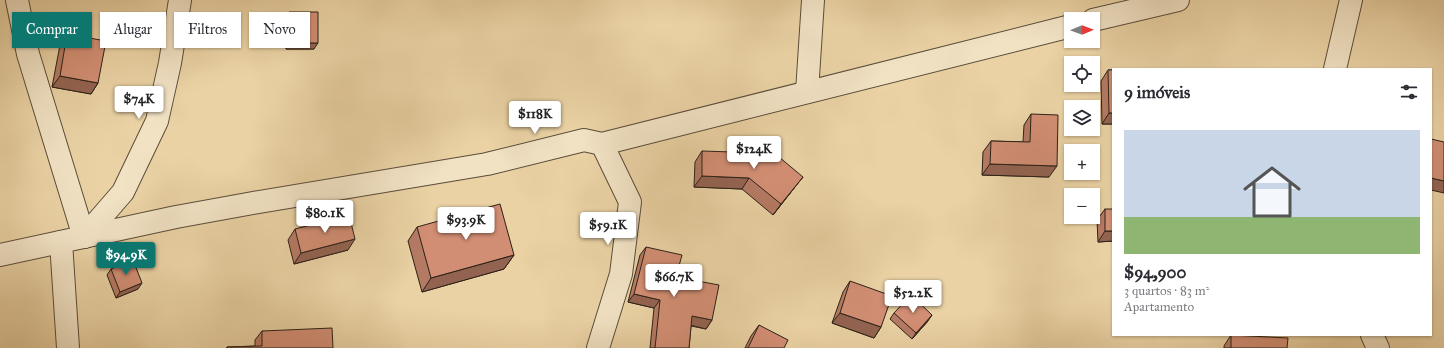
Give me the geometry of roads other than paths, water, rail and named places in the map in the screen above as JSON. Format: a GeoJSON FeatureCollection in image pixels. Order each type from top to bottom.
{"type":"FeatureCollection","features":[{"type":"Feature","properties":{"kind":"street"},"geometry":{"type":"LineString","coordinates":[[17,0],[28,54],[84,237]]}},
{"type":"Feature","properties":{"kind":"street"},"geometry":{"type":"LineString","coordinates":[[84,237],[123,192],[157,121],[170,63],[180,0]]}},
{"type":"Feature","properties":{"kind":"street"},"geometry":{"type":"LineString","coordinates":[[807,92],[813,0]]}},
{"type":"Feature","properties":{"kind":"street"},"geometry":{"type":"LineString","coordinates":[[1100,18],[1178,0]]}},
{"type":"Feature","properties":{"kind":"street"},"geometry":{"type":"LineString","coordinates":[[1335,68],[1351,0]]}},
{"type":"Feature","properties":{"kind":"street"},"geometry":{"type":"LineString","coordinates":[[0,255],[254,203],[487,164],[584,140],[602,144],[1064,28]]}},
{"type":"Feature","properties":{"kind":"street"},"geometry":{"type":"LineString","coordinates":[[598,348],[622,274],[630,202],[602,144]]}},
{"type":"Feature","properties":{"kind":"street"},"geometry":{"type":"LineString","coordinates":[[61,242],[68,348]]}},
{"type":"Feature","properties":{"kind":"street"},"geometry":{"type":"LineString","coordinates":[[1372,336],[1378,348]]}}]}
